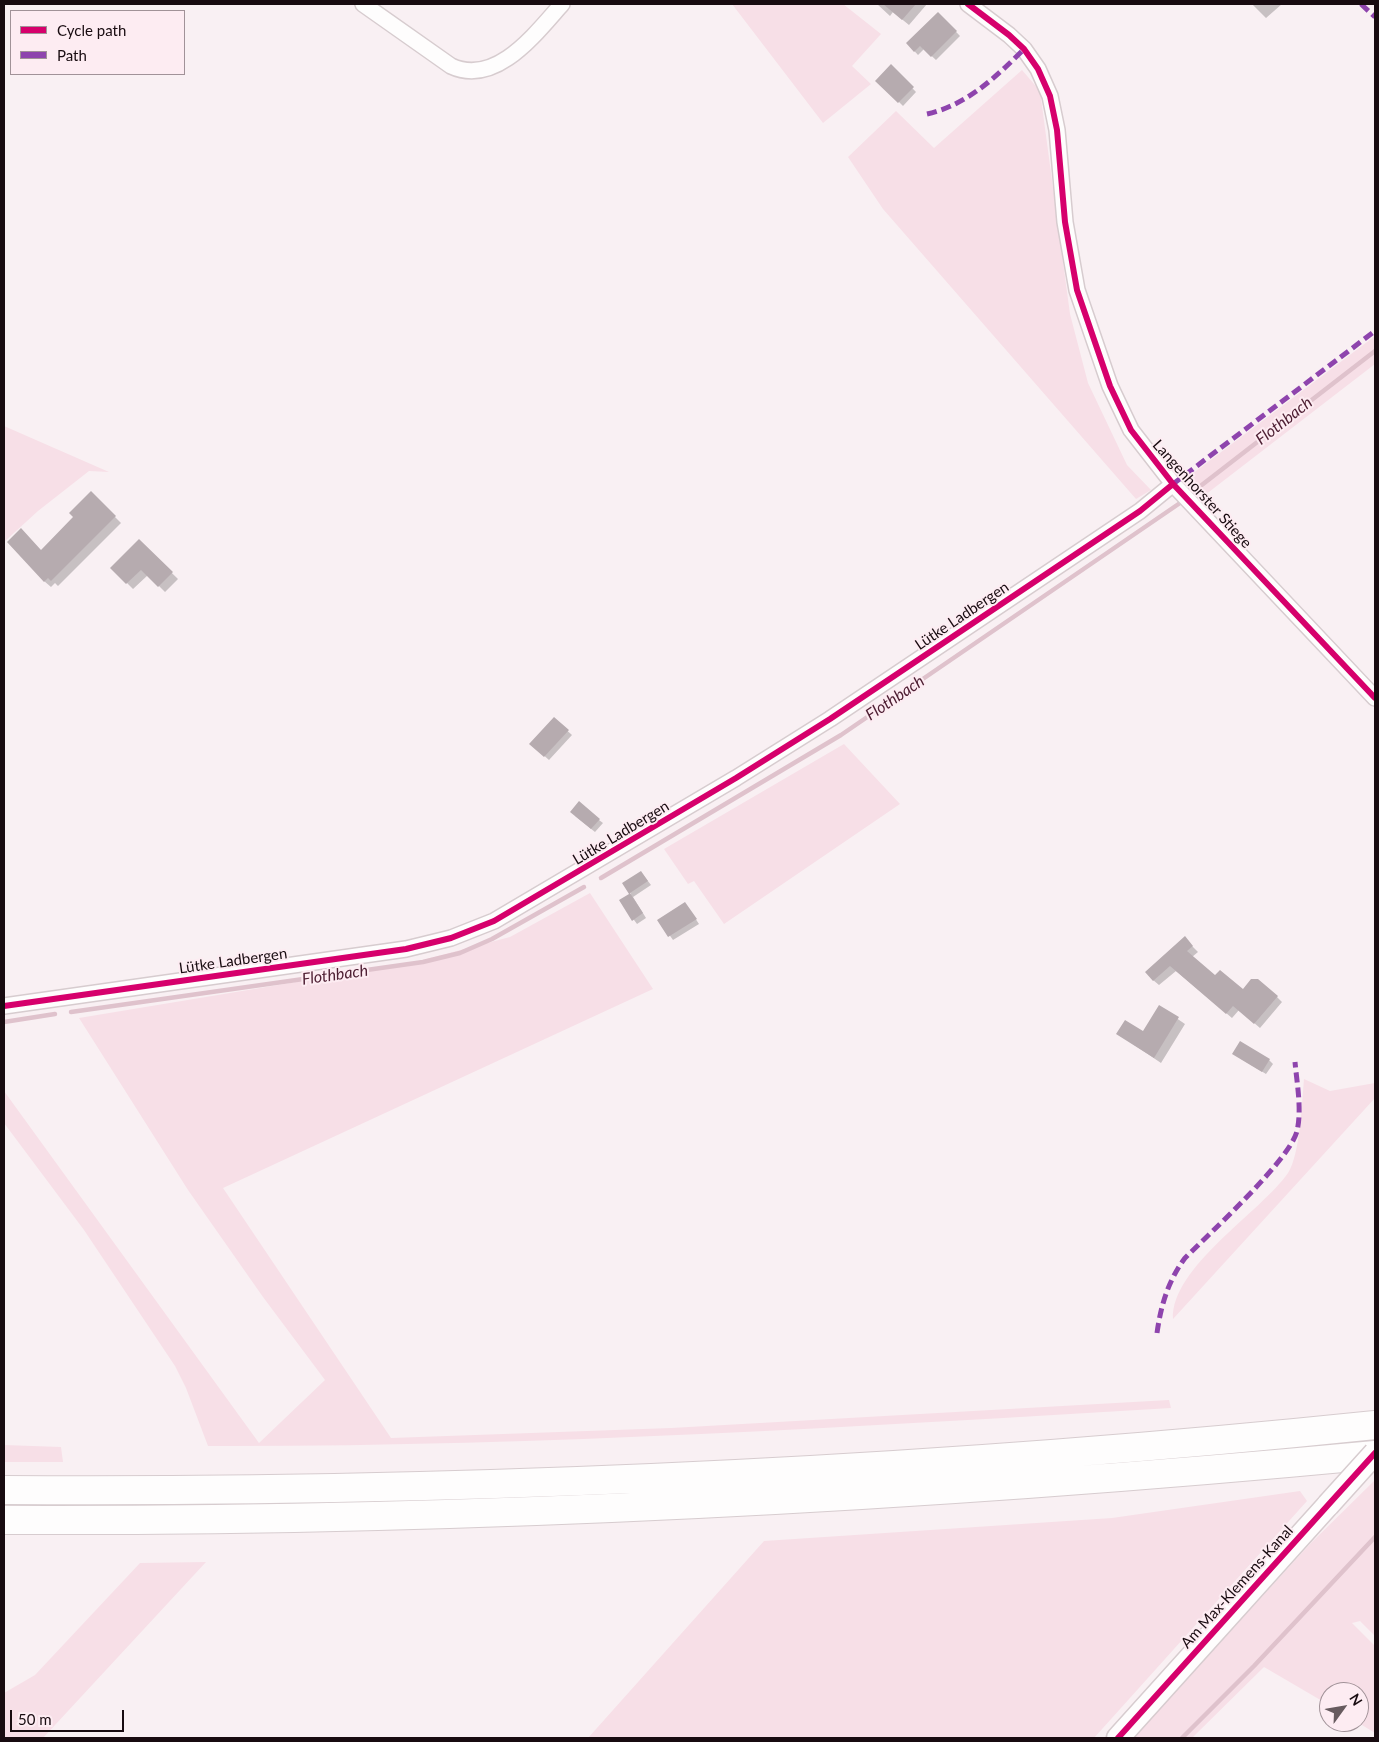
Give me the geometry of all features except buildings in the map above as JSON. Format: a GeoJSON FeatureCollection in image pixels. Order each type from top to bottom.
{"type":"FeatureCollection","features":[{"type":"Feature","properties":{"kind":"highway"},"geometry":{"type":"LineString","coordinates":[[4,1490],[402,1486],[706,1475],[1071,1452],[1375,1425]]}},
{"type":"Feature","properties":{"kind":"highway"},"geometry":{"type":"LineString","coordinates":[[4,1520],[359,1516],[729,1503],[1023,1485],[1375,1454]]}},
{"type":"Feature","properties":{"kind":"main road","name":"Am Max-Klemens-Kanal"},"geometry":{"type":"LineString","coordinates":[[1118,1738],[1375,1454]]}},
{"type":"Feature","properties":{"kind":"street"},"geometry":{"type":"LineString","coordinates":[[364,4],[440,59],[460,70],[467,71],[486,69],[509,56],[540,29],[562,4]]}},
{"type":"Feature","properties":{"kind":"street","name":"Langenhorster Stiege"},"geometry":{"type":"LineString","coordinates":[[968,4],[1009,35],[1024,49],[1038,69],[1047,89],[1057,130],[1065,222],[1071,260],[1084,315],[1120,410],[1144,449],[1176,488],[1375,698]]}},
{"type":"Feature","properties":{"kind":"street","name":"Lütke Ladbergen"},"geometry":{"type":"LineString","coordinates":[[4,1006],[406,949],[443,941],[480,928],[570,878],[777,754],[1176,488]]}},
{"type":"Feature","properties":{"kind":"shaded area"},"geometry":{"type":"Polygon","coordinates":[[[732,4],[843,4],[881,34],[852,66],[871,84],[823,123],[732,4]]]}},
{"type":"Feature","properties":{"kind":"shaded area"},"geometry":{"type":"Polygon","coordinates":[[[1022,70],[1040,91],[1070,314],[1088,383],[1127,465],[1151,490],[1136,499],[883,209],[848,157],[896,111],[934,148],[1022,70]]]}},
{"type":"Feature","properties":{"kind":"shaded area"},"geometry":{"type":"Polygon","coordinates":[[[1375,336],[1375,364],[1205,495],[1188,477],[1375,336]]]}},
{"type":"Feature","properties":{"kind":"shaded area"},"geometry":{"type":"Polygon","coordinates":[[[4,426],[109,472],[89,471],[38,511],[4,542],[4,426]]]}},
{"type":"Feature","properties":{"kind":"shaded area"},"geometry":{"type":"Polygon","coordinates":[[[844,744],[900,804],[724,924],[694,881],[688,884],[664,849],[844,744]]]}},
{"type":"Feature","properties":{"kind":"shaded area"},"geometry":{"type":"Polygon","coordinates":[[[590,893],[653,989],[223,1188],[391,1438],[671,1428],[1169,1400],[1171,1408],[810,1429],[569,1439],[449,1443],[208,1446],[186,1388],[175,1366],[84,1230],[4,1123],[4,1091],[259,1443],[325,1380],[263,1297],[188,1190],[79,1018],[411,963],[510,937],[590,893]]]}},
{"type":"Feature","properties":{"kind":"shaded area"},"geometry":{"type":"Polygon","coordinates":[[[1304,1079],[1330,1091],[1375,1083],[1375,1098],[1173,1319],[1176,1299],[1186,1280],[1201,1260],[1275,1189],[1288,1173],[1298,1141],[1304,1079]]]}},
{"type":"Feature","properties":{"kind":"shaded area"},"geometry":{"type":"Polygon","coordinates":[[[4,1445],[61,1447],[63,1462],[4,1462],[4,1445]]]}},
{"type":"Feature","properties":{"kind":"shaded area"},"geometry":{"type":"Polygon","coordinates":[[[1375,1480],[1375,1636],[1360,1621],[1352,1623],[1375,1646],[1375,1733],[1369,1729],[1369,1682],[1319,1682],[1319,1699],[1264,1667],[1192,1738],[1133,1738],[1310,1544],[1375,1480]]]}},
{"type":"Feature","properties":{"kind":"shaded area"},"geometry":{"type":"Polygon","coordinates":[[[1300,1491],[1307,1501],[1094,1738],[588,1738],[764,1541],[1112,1518],[1300,1491]]]}},
{"type":"Feature","properties":{"kind":"shaded area"},"geometry":{"type":"Polygon","coordinates":[[[206,1562],[43,1738],[4,1738],[4,1693],[35,1675],[140,1563],[206,1562]]]}},
{"type":"Feature","properties":{"kind":"waterway","name":"Flothbach"},"geometry":{"type":"LineString","coordinates":[[1194,491],[1375,351]]}},
{"type":"Feature","properties":{"kind":"waterway","name":"Flothbach"},"geometry":{"type":"LineString","coordinates":[[601,878],[841,735],[1180,503]]}},
{"type":"Feature","properties":{"kind":"waterway","name":"Flothbach"},"geometry":{"type":"LineString","coordinates":[[71,1012],[423,962],[460,953],[492,939],[584,887]]}},
{"type":"Feature","properties":{"kind":"waterway","name":"Flothbach"},"geometry":{"type":"LineString","coordinates":[[4,1022],[55,1014]]}},
{"type":"Feature","properties":{"kind":"waterway"},"geometry":{"type":"LineString","coordinates":[[1182,1738],[1254,1666],[1375,1537]]}},
{"type":"Feature","properties":{"kind":"marked path"},"geometry":{"type":"LineString","coordinates":[[1361,4],[1375,17]]}},
{"type":"Feature","properties":{"kind":"marked path"},"geometry":{"type":"LineString","coordinates":[[927,114],[955,104],[980,89],[1024,49]]}},
{"type":"Feature","properties":{"kind":"marked path"},"geometry":{"type":"LineString","coordinates":[[1173,484],[1375,331]]}},
{"type":"Feature","properties":{"kind":"marked path"},"geometry":{"type":"LineString","coordinates":[[1157,1333],[1166,1294],[1174,1275],[1185,1258],[1265,1178],[1291,1144],[1297,1131],[1299,1114],[1295,1062]]}},
{"type":"Feature","properties":{"kind":"cycle path"},"geometry":{"type":"LineString","coordinates":[[968,4],[1009,35],[1024,49],[1038,69],[1050,96],[1057,130],[1065,222],[1077,290],[1110,386],[1131,430],[1173,484],[1375,698]]}},
{"type":"Feature","properties":{"kind":"cycle path"},"geometry":{"type":"LineString","coordinates":[[4,1006],[406,949],[451,938],[494,921],[736,778],[830,719],[1140,511],[1173,484]]}},
{"type":"Feature","properties":{"kind":"cycle path"},"geometry":{"type":"LineString","coordinates":[[1118,1738],[1375,1453]]}}]}
